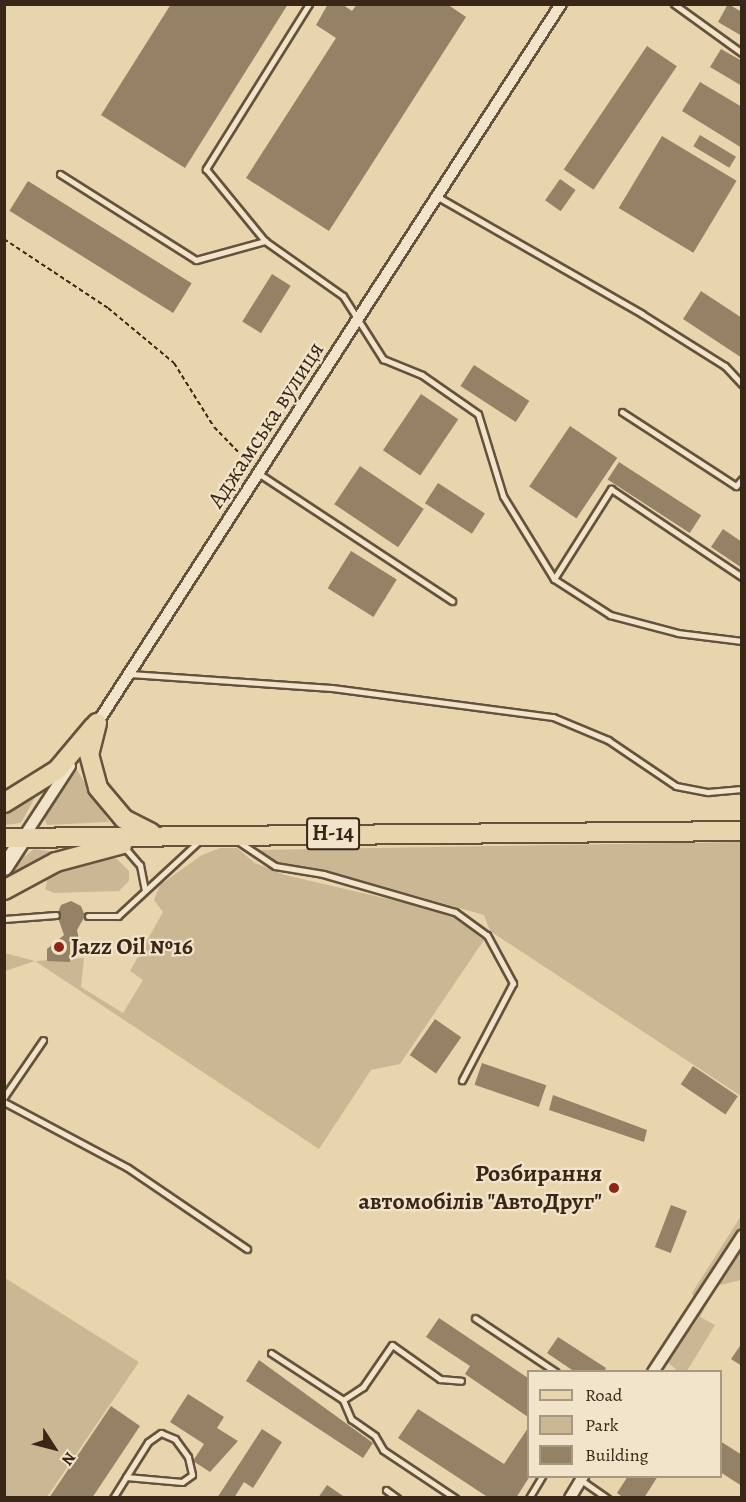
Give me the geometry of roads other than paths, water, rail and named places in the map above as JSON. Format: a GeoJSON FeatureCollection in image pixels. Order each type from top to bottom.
{"type":"FeatureCollection","features":[{"type":"Feature","properties":{"kind":"main road"},"geometry":{"type":"LineString","coordinates":[[4,803],[57,770],[98,723]]}},
{"type":"Feature","properties":{"kind":"main road"},"geometry":{"type":"LineString","coordinates":[[98,723],[89,754],[98,788],[124,819],[160,836]]}},
{"type":"Feature","properties":{"kind":"main road","name":"Н-14"},"geometry":{"type":"LineString","coordinates":[[4,838],[741,831]]}},
{"type":"Feature","properties":{"kind":"main road"},"geometry":{"type":"LineString","coordinates":[[4,891],[49,865],[122,844],[160,836]]}},
{"type":"Feature","properties":{"kind":"main road","name":"Аджамська вулиця"},"geometry":{"type":"LineString","coordinates":[[4,867],[23,838]]}},
{"type":"Feature","properties":{"kind":"street","name":"Аджамська вулиця"},"geometry":{"type":"LineString","coordinates":[[23,838],[361,320],[561,4]]}},
{"type":"Feature","properties":{"kind":"street"},"geometry":{"type":"LineString","coordinates":[[653,1370],[741,1236]]}},
{"type":"Feature","properties":{"kind":"street"},"geometry":{"type":"LineString","coordinates":[[570,1497],[582,1478]]}},
{"type":"Feature","properties":{"kind":"lane"},"geometry":{"type":"LineString","coordinates":[[309,4],[206,169],[266,241],[343,296],[361,320],[382,359],[422,375],[478,414],[504,496],[554,579],[610,615],[678,633],[741,641]]}},
{"type":"Feature","properties":{"kind":"lane"},"geometry":{"type":"LineString","coordinates":[[674,4],[741,53]]}},
{"type":"Feature","properties":{"kind":"lane"},"geometry":{"type":"LineString","coordinates":[[60,174],[196,260],[266,241]]}},
{"type":"Feature","properties":{"kind":"lane"},"geometry":{"type":"LineString","coordinates":[[438,197],[642,314],[725,366],[741,384]]}},
{"type":"Feature","properties":{"kind":"lane"},"geometry":{"type":"LineString","coordinates":[[622,412],[736,486],[741,479]]}},
{"type":"Feature","properties":{"kind":"lane"},"geometry":{"type":"LineString","coordinates":[[261,475],[452,601]]}},
{"type":"Feature","properties":{"kind":"lane"},"geometry":{"type":"LineString","coordinates":[[554,579],[611,489],[741,577]]}},
{"type":"Feature","properties":{"kind":"lane"},"geometry":{"type":"LineString","coordinates":[[130,674],[332,688],[553,717],[608,740],[676,786],[708,792],[741,789]]}},
{"type":"Feature","properties":{"kind":"lane"},"geometry":{"type":"LineString","coordinates":[[231,835],[276,866],[323,874],[455,912],[487,935],[513,983],[462,1080]]}},
{"type":"Feature","properties":{"kind":"lane"},"geometry":{"type":"LineString","coordinates":[[88,916],[118,916],[204,836]]}},
{"type":"Feature","properties":{"kind":"lane"},"geometry":{"type":"LineString","coordinates":[[122,844],[140,865],[145,890]]}},
{"type":"Feature","properties":{"kind":"lane"},"geometry":{"type":"LineString","coordinates":[[4,919],[56,915]]}},
{"type":"Feature","properties":{"kind":"lane"},"geometry":{"type":"LineString","coordinates":[[4,1097],[43,1040]]}},
{"type":"Feature","properties":{"kind":"lane"},"geometry":{"type":"LineString","coordinates":[[4,1102],[128,1168],[247,1249]]}},
{"type":"Feature","properties":{"kind":"lane"},"geometry":{"type":"LineString","coordinates":[[475,1318],[554,1370]]}},
{"type":"Feature","properties":{"kind":"lane"},"geometry":{"type":"LineString","coordinates":[[343,1400],[363,1387],[392,1346],[441,1379],[461,1381]]}},
{"type":"Feature","properties":{"kind":"lane"},"geometry":{"type":"LineString","coordinates":[[271,1353],[343,1400],[351,1419],[375,1436],[383,1450],[455,1497]]}},
{"type":"Feature","properties":{"kind":"lane"},"geometry":{"type":"LineString","coordinates":[[113,1497],[148,1442],[161,1433],[176,1439],[188,1457],[192,1475],[182,1482],[126,1477]]}},
{"type":"Feature","properties":{"kind":"lane"},"geometry":{"type":"LineString","coordinates":[[529,1497],[541,1478]]}},
{"type":"Feature","properties":{"kind":"lane"},"geometry":{"type":"LineString","coordinates":[[582,1478],[607,1497]]}},
{"type":"Feature","properties":{"kind":"lane"},"geometry":{"type":"LineString","coordinates":[[386,1490],[397,1497]]}},
{"type":"Feature","properties":{"kind":"place","name":"Jazz Oil №16"},"geometry":{"type":"Point","coordinates":[59,947]}},
{"type":"Feature","properties":{"kind":"place","name":"Розбирання автомобілів \"АвтоДруг\""},"geometry":{"type":"Point","coordinates":[614,1188]}}]}
